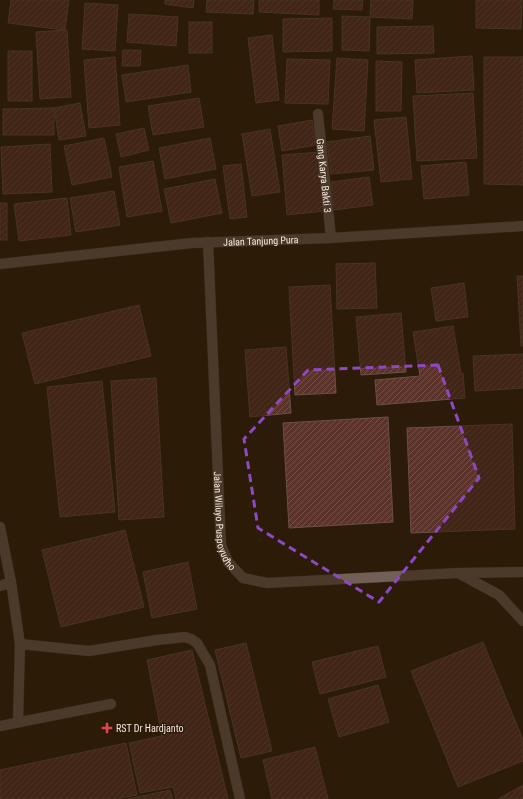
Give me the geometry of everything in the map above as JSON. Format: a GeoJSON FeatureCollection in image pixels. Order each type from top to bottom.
{"type":"FeatureCollection","features":[{"type":"Feature","properties":{"kind":"street","name":"Gang Karya Bakti 3"},"geometry":{"type":"LineString","coordinates":[[318,114],[331,238]]}},
{"type":"Feature","properties":{"kind":"street","name":"Jalan Tanjung Pura"},"geometry":{"type":"LineString","coordinates":[[0,264],[208,242],[331,238],[523,226]]}},
{"type":"Feature","properties":{"kind":"street","name":"Jalan Wiluyo Puspoyudho"},"geometry":{"type":"LineString","coordinates":[[208,242],[221,545],[228,562],[243,578],[267,583],[458,573],[523,572]]}},
{"type":"Feature","properties":{"kind":"street"},"geometry":{"type":"LineString","coordinates":[[0,527],[11,582],[20,644],[18,722]]}},
{"type":"Feature","properties":{"kind":"street"},"geometry":{"type":"LineString","coordinates":[[458,573],[499,595],[523,621]]}},
{"type":"Feature","properties":{"kind":"street"},"geometry":{"type":"LineString","coordinates":[[0,586],[11,582]]}},
{"type":"Feature","properties":{"kind":"street"},"geometry":{"type":"LineString","coordinates":[[20,644],[90,652],[185,636],[197,642],[210,665],[240,799]]}},
{"type":"Feature","properties":{"kind":"street"},"geometry":{"type":"LineString","coordinates":[[0,726],[111,704]]}},
{"type":"Feature","properties":{"kind":"highlighted area"},"geometry":{"type":"Polygon","coordinates":[[[438,365],[479,478],[379,602],[258,528],[244,439],[308,370],[438,365]]]}},
{"type":"Feature","properties":{"kind":"building"},"geometry":{"type":"Polygon","coordinates":[[[11,0],[69,0],[65,30],[8,23],[11,0]]]}},
{"type":"Feature","properties":{"kind":"building"},"geometry":{"type":"Polygon","coordinates":[[[165,0],[194,0],[193,8],[165,4],[165,0]]]}},
{"type":"Feature","properties":{"kind":"building"},"geometry":{"type":"Polygon","coordinates":[[[207,0],[254,0],[253,14],[206,12],[207,0]]]}},
{"type":"Feature","properties":{"kind":"building"},"geometry":{"type":"Polygon","coordinates":[[[259,0],[319,0],[319,15],[259,12],[259,0]]]}},
{"type":"Feature","properties":{"kind":"building"},"geometry":{"type":"Polygon","coordinates":[[[334,0],[363,0],[362,10],[333,9],[334,0]]]}},
{"type":"Feature","properties":{"kind":"building"},"geometry":{"type":"Polygon","coordinates":[[[371,0],[413,0],[412,19],[370,17],[371,0]]]}},
{"type":"Feature","properties":{"kind":"building"},"geometry":{"type":"Polygon","coordinates":[[[476,0],[522,0],[521,29],[476,28],[476,0]]]}},
{"type":"Feature","properties":{"kind":"building"},"geometry":{"type":"Polygon","coordinates":[[[85,3],[118,5],[115,51],[82,49],[85,3]]]}},
{"type":"Feature","properties":{"kind":"building"},"geometry":{"type":"Polygon","coordinates":[[[129,14],[178,17],[176,46],[127,42],[129,14]]]}},
{"type":"Feature","properties":{"kind":"building"},"geometry":{"type":"Polygon","coordinates":[[[342,16],[370,17],[369,51],[342,50],[342,16]]]}},
{"type":"Feature","properties":{"kind":"building"},"geometry":{"type":"Polygon","coordinates":[[[332,18],[332,51],[283,52],[283,19],[332,18]]]}},
{"type":"Feature","properties":{"kind":"building"},"geometry":{"type":"Polygon","coordinates":[[[189,22],[212,22],[212,53],[189,53],[189,22]]]}},
{"type":"Feature","properties":{"kind":"building"},"geometry":{"type":"Polygon","coordinates":[[[433,26],[434,53],[377,54],[377,27],[433,26]]]}},
{"type":"Feature","properties":{"kind":"building"},"geometry":{"type":"Polygon","coordinates":[[[67,30],[71,97],[40,99],[36,32],[67,30]]]}},
{"type":"Feature","properties":{"kind":"building"},"geometry":{"type":"Polygon","coordinates":[[[272,35],[279,100],[256,103],[248,38],[272,35]]]}},
{"type":"Feature","properties":{"kind":"building"},"geometry":{"type":"Polygon","coordinates":[[[123,50],[141,50],[140,66],[122,66],[123,50]]]}},
{"type":"Feature","properties":{"kind":"building"},"geometry":{"type":"Polygon","coordinates":[[[8,51],[32,51],[32,101],[8,101],[8,51]]]}},
{"type":"Feature","properties":{"kind":"building"},"geometry":{"type":"Polygon","coordinates":[[[472,56],[474,90],[417,93],[415,60],[472,56]]]}},
{"type":"Feature","properties":{"kind":"building"},"geometry":{"type":"Polygon","coordinates":[[[115,57],[120,125],[89,128],[84,60],[115,57]]]}},
{"type":"Feature","properties":{"kind":"building"},"geometry":{"type":"Polygon","coordinates":[[[484,57],[523,57],[523,185],[484,184],[484,57]]]}},
{"type":"Feature","properties":{"kind":"building"},"geometry":{"type":"Polygon","coordinates":[[[337,58],[368,60],[364,131],[332,129],[337,58]]]}},
{"type":"Feature","properties":{"kind":"building"},"geometry":{"type":"Polygon","coordinates":[[[287,59],[330,60],[328,104],[285,103],[287,59]]]}},
{"type":"Feature","properties":{"kind":"building"},"geometry":{"type":"Polygon","coordinates":[[[376,61],[402,62],[401,111],[376,111],[376,61]]]}},
{"type":"Feature","properties":{"kind":"building"},"geometry":{"type":"Polygon","coordinates":[[[188,65],[191,92],[126,102],[122,75],[188,65]]]}},
{"type":"Feature","properties":{"kind":"building"},"geometry":{"type":"Polygon","coordinates":[[[473,93],[477,158],[417,161],[413,96],[473,93]]]}},
{"type":"Feature","properties":{"kind":"building"},"geometry":{"type":"Polygon","coordinates":[[[199,98],[204,127],[153,135],[148,106],[199,98]]]}},
{"type":"Feature","properties":{"kind":"building"},"geometry":{"type":"Polygon","coordinates":[[[80,103],[86,136],[59,140],[54,108],[80,103]]]}},
{"type":"Feature","properties":{"kind":"building"},"geometry":{"type":"Polygon","coordinates":[[[54,108],[54,135],[3,135],[3,109],[54,108]]]}},
{"type":"Feature","properties":{"kind":"building"},"geometry":{"type":"Polygon","coordinates":[[[406,117],[412,179],[381,182],[374,120],[406,117]]]}},
{"type":"Feature","properties":{"kind":"building"},"geometry":{"type":"Polygon","coordinates":[[[312,120],[316,145],[282,151],[278,126],[312,120]]]}},
{"type":"Feature","properties":{"kind":"building"},"geometry":{"type":"Polygon","coordinates":[[[144,128],[149,150],[121,157],[116,134],[144,128]]]}},
{"type":"Feature","properties":{"kind":"building"},"geometry":{"type":"Polygon","coordinates":[[[270,129],[280,192],[252,196],[242,134],[270,129]]]}},
{"type":"Feature","properties":{"kind":"building"},"geometry":{"type":"Polygon","coordinates":[[[370,136],[374,170],[331,174],[327,142],[370,136]]]}},
{"type":"Feature","properties":{"kind":"building"},"geometry":{"type":"Polygon","coordinates":[[[104,138],[112,177],[72,185],[64,146],[104,138]]]}},
{"type":"Feature","properties":{"kind":"building"},"geometry":{"type":"Polygon","coordinates":[[[210,138],[216,169],[165,179],[159,148],[210,138]]]}},
{"type":"Feature","properties":{"kind":"building"},"geometry":{"type":"Polygon","coordinates":[[[50,144],[52,192],[3,194],[1,147],[50,144]]]}},
{"type":"Feature","properties":{"kind":"building"},"geometry":{"type":"Polygon","coordinates":[[[320,152],[325,211],[287,215],[282,155],[320,152]]]}},
{"type":"Feature","properties":{"kind":"building"},"geometry":{"type":"Polygon","coordinates":[[[153,161],[162,211],[127,217],[119,167],[153,161]]]}},
{"type":"Feature","properties":{"kind":"building"},"geometry":{"type":"Polygon","coordinates":[[[466,162],[469,195],[424,199],[421,166],[466,162]]]}},
{"type":"Feature","properties":{"kind":"building"},"geometry":{"type":"Polygon","coordinates":[[[241,164],[247,217],[230,219],[223,166],[241,164]]]}},
{"type":"Feature","properties":{"kind":"building"},"geometry":{"type":"Polygon","coordinates":[[[369,177],[373,205],[334,210],[331,182],[369,177]]]}},
{"type":"Feature","properties":{"kind":"building"},"geometry":{"type":"Polygon","coordinates":[[[215,179],[222,213],[171,223],[164,189],[215,179]]]}},
{"type":"Feature","properties":{"kind":"building"},"geometry":{"type":"Polygon","coordinates":[[[114,191],[120,225],[76,232],[70,198],[114,191]]]}},
{"type":"Feature","properties":{"kind":"building"},"geometry":{"type":"Polygon","coordinates":[[[67,198],[71,235],[19,241],[14,204],[67,198]]]}},
{"type":"Feature","properties":{"kind":"building"},"geometry":{"type":"Polygon","coordinates":[[[0,203],[7,203],[7,240],[0,240],[0,203]]]}},
{"type":"Feature","properties":{"kind":"building"},"geometry":{"type":"Polygon","coordinates":[[[375,263],[377,308],[337,309],[336,264],[375,263]]]}},
{"type":"Feature","properties":{"kind":"building"},"geometry":{"type":"Polygon","coordinates":[[[517,276],[523,276],[523,346],[521,346],[517,276]]]}},
{"type":"Feature","properties":{"kind":"building"},"geometry":{"type":"Polygon","coordinates":[[[464,283],[468,317],[436,321],[431,288],[464,283]]]}},
{"type":"Feature","properties":{"kind":"building"},"geometry":{"type":"Polygon","coordinates":[[[330,285],[336,393],[295,395],[289,287],[330,285]]]}},
{"type":"Feature","properties":{"kind":"building"},"geometry":{"type":"Polygon","coordinates":[[[139,305],[151,356],[35,384],[22,333],[139,305]]]}},
{"type":"Feature","properties":{"kind":"building"},"geometry":{"type":"Polygon","coordinates":[[[401,313],[406,372],[361,375],[356,317],[401,313]]]}},
{"type":"Feature","properties":{"kind":"building"},"geometry":{"type":"Polygon","coordinates":[[[453,326],[461,373],[463,373],[465,398],[377,405],[375,380],[420,376],[413,332],[453,326]]]}},
{"type":"Feature","properties":{"kind":"building"},"geometry":{"type":"Polygon","coordinates":[[[286,347],[291,413],[250,417],[245,350],[286,347]]]}},
{"type":"Feature","properties":{"kind":"building"},"geometry":{"type":"Polygon","coordinates":[[[523,354],[523,388],[475,391],[473,356],[523,354]]]}},
{"type":"Feature","properties":{"kind":"building"},"geometry":{"type":"Polygon","coordinates":[[[156,378],[164,517],[119,520],[111,381],[156,378]]]}},
{"type":"Feature","properties":{"kind":"building"},"geometry":{"type":"Polygon","coordinates":[[[102,381],[115,512],[60,517],[47,387],[102,381]]]}},
{"type":"Feature","properties":{"kind":"building"},"geometry":{"type":"Polygon","coordinates":[[[388,417],[393,522],[289,528],[283,423],[388,417]]]}},
{"type":"Feature","properties":{"kind":"building"},"geometry":{"type":"Polygon","coordinates":[[[512,424],[515,529],[411,533],[407,428],[512,424]]]}},
{"type":"Feature","properties":{"kind":"building"},"geometry":{"type":"Polygon","coordinates":[[[125,530],[144,607],[61,627],[42,550],[125,530]]]}},
{"type":"Feature","properties":{"kind":"building"},"geometry":{"type":"Polygon","coordinates":[[[188,562],[197,609],[152,618],[143,572],[188,562]]]}},
{"type":"Feature","properties":{"kind":"building"},"geometry":{"type":"Polygon","coordinates":[[[483,642],[523,740],[523,761],[458,787],[411,671],[483,642]]]}},
{"type":"Feature","properties":{"kind":"building"},"geometry":{"type":"Polygon","coordinates":[[[246,643],[272,751],[241,758],[215,650],[246,643]]]}},
{"type":"Feature","properties":{"kind":"building"},"geometry":{"type":"Polygon","coordinates":[[[378,646],[386,677],[320,694],[312,662],[378,646]]]}},
{"type":"Feature","properties":{"kind":"building"},"geometry":{"type":"Polygon","coordinates":[[[192,650],[228,799],[176,799],[173,787],[140,793],[129,743],[162,736],[147,660],[192,650]]]}},
{"type":"Feature","properties":{"kind":"building"},"geometry":{"type":"Polygon","coordinates":[[[378,685],[389,722],[339,737],[328,699],[378,685]]]}},
{"type":"Feature","properties":{"kind":"building"},"geometry":{"type":"Polygon","coordinates":[[[126,743],[137,795],[117,799],[0,799],[0,770],[126,743]]]}},
{"type":"Feature","properties":{"kind":"building"},"geometry":{"type":"Polygon","coordinates":[[[315,747],[328,799],[272,799],[263,760],[315,747]]]}},
{"type":"Feature","properties":{"kind":"building"},"geometry":{"type":"Polygon","coordinates":[[[523,785],[523,799],[498,799],[523,785]]]}},
{"type":"Feature","properties":{"kind":"building"},"geometry":{"type":"Polygon","coordinates":[[[170,790],[173,799],[128,799],[170,790]]]}},
{"type":"Feature","properties":{"kind":"place","name":"RST Dr Hardjanto"},"geometry":{"type":"Point","coordinates":[107,728]}}]}
